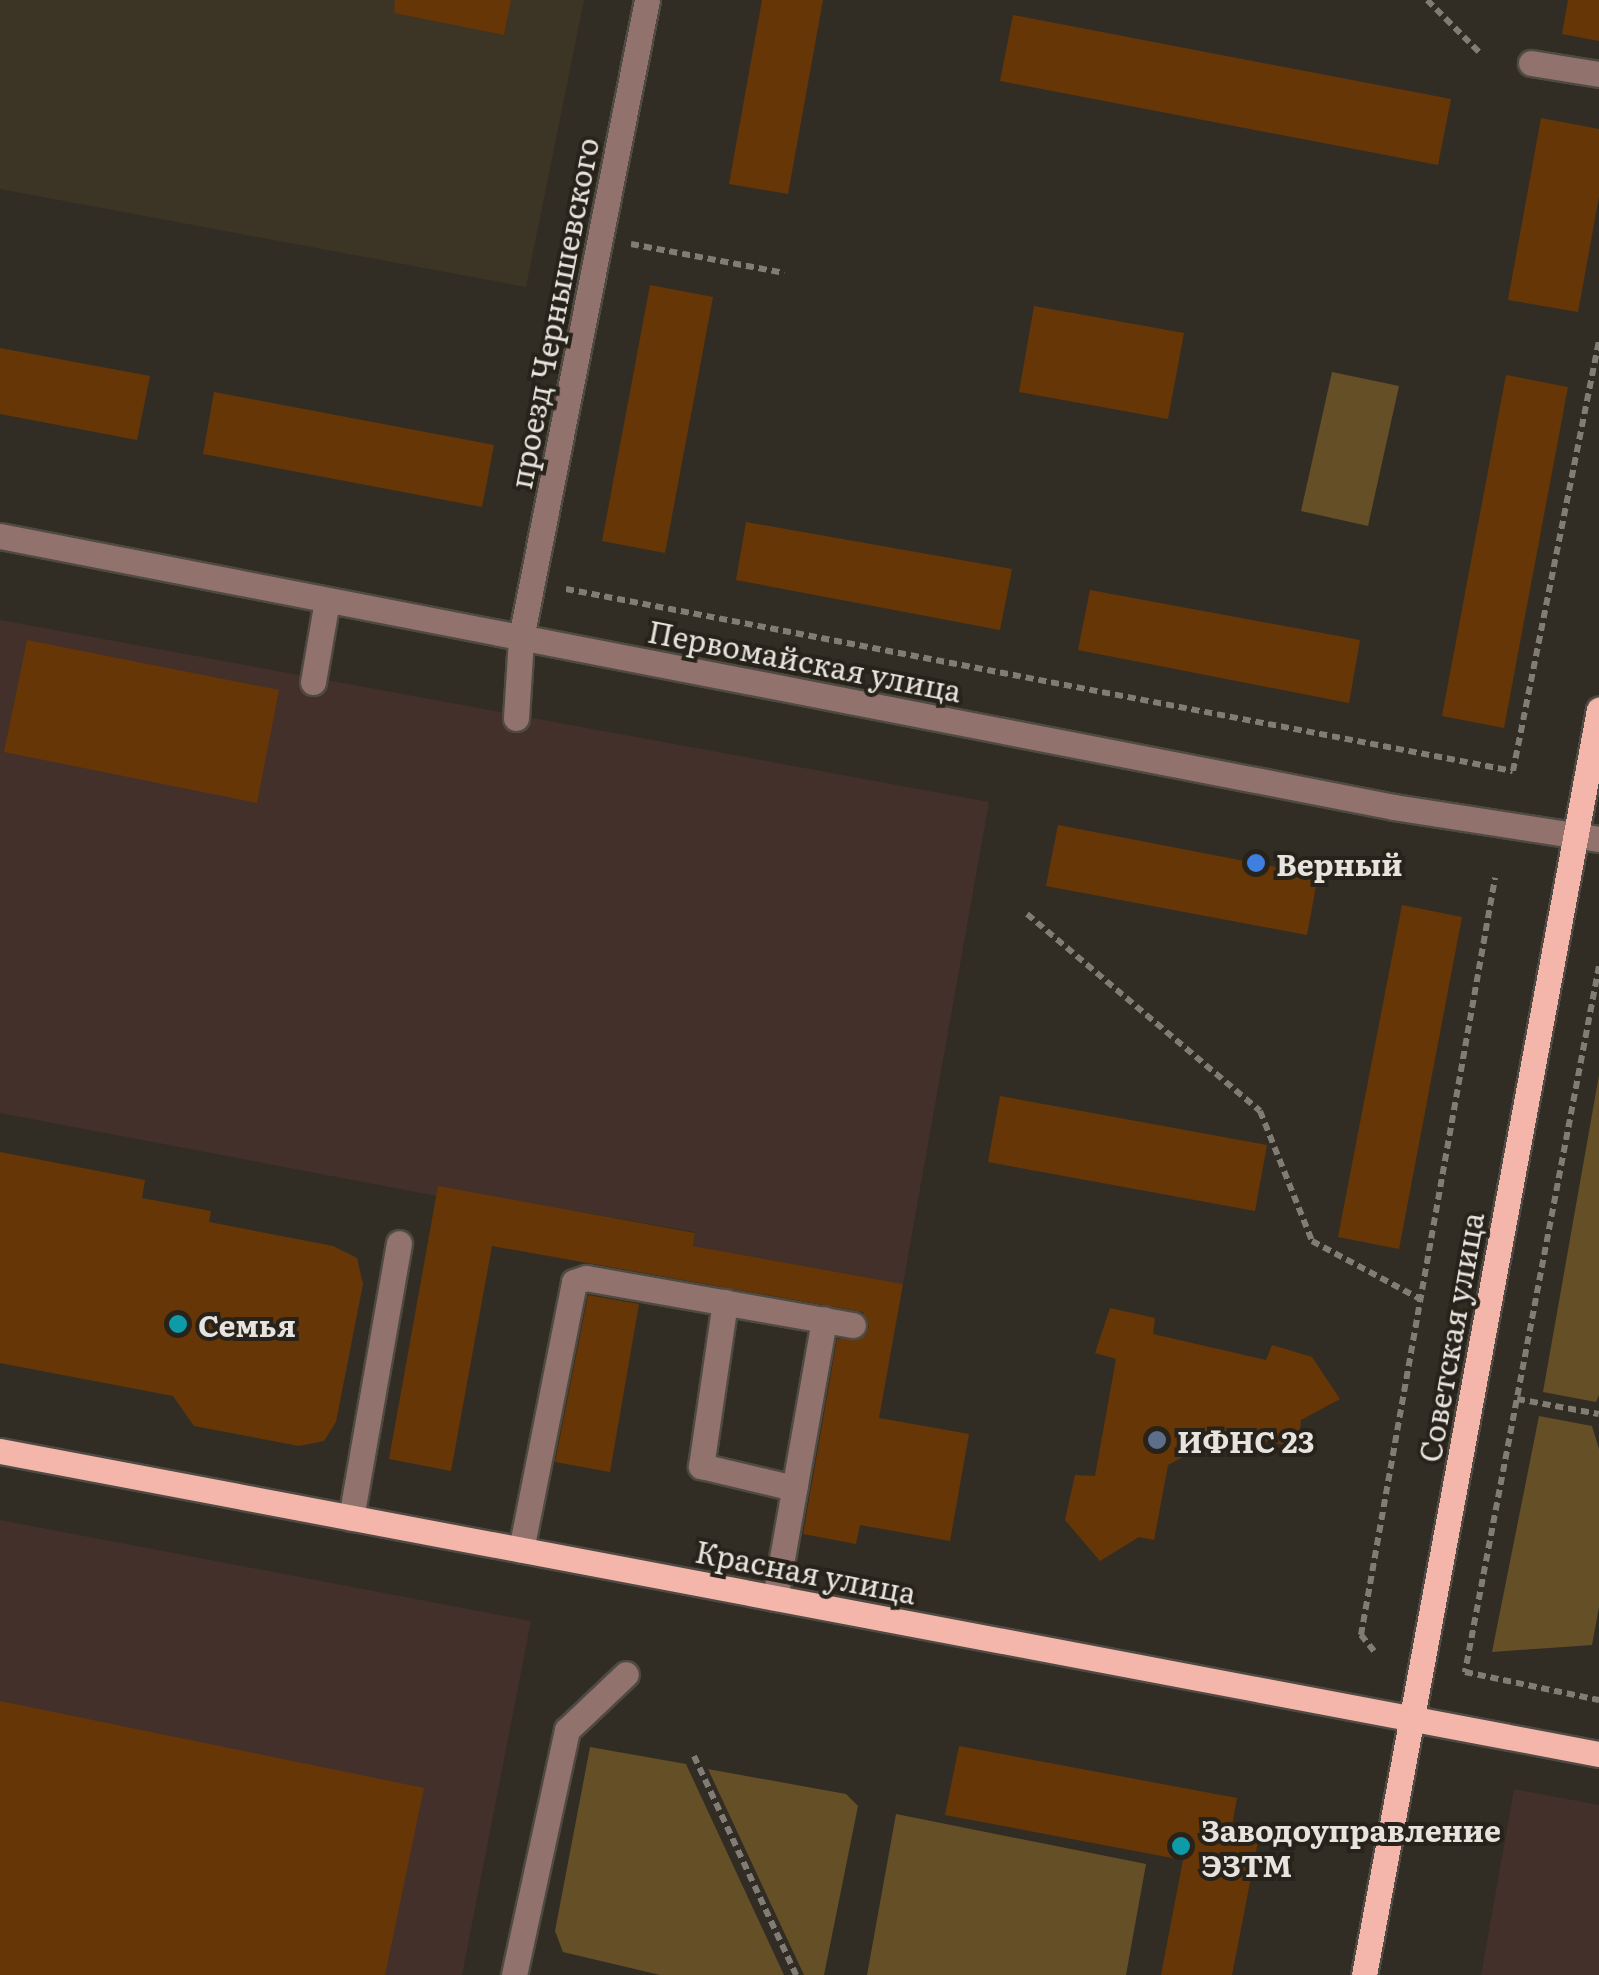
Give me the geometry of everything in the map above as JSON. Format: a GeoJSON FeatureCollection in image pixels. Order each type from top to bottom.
{"type":"FeatureCollection","features":[{"type":"Feature","properties":{"kind":"main road","name":"Советская улица"},"geometry":{"type":"LineString","coordinates":[[1364,1975],[1587,838],[1599,710]]}},
{"type":"Feature","properties":{"kind":"main road","name":"Красная улица"},"geometry":{"type":"LineString","coordinates":[[0,1451],[1599,1754]]}},
{"type":"Feature","properties":{"kind":"street","name":"проезд Чернышевского"},"geometry":{"type":"LineString","coordinates":[[516,718],[521,638],[647,0]]}},
{"type":"Feature","properties":{"kind":"street"},"geometry":{"type":"LineString","coordinates":[[1531,63],[1599,74]]}},
{"type":"Feature","properties":{"kind":"street","name":"Первомайская улица"},"geometry":{"type":"LineString","coordinates":[[0,536],[1587,838]]}},
{"type":"Feature","properties":{"kind":"street"},"geometry":{"type":"LineString","coordinates":[[313,682],[327,600]]}},
{"type":"Feature","properties":{"kind":"street"},"geometry":{"type":"LineString","coordinates":[[351,1518],[399,1243]]}},
{"type":"Feature","properties":{"kind":"street"},"geometry":{"type":"LineString","coordinates":[[522,1550],[574,1282],[586,1278],[854,1325]]}},
{"type":"Feature","properties":{"kind":"street"},"geometry":{"type":"LineString","coordinates":[[724,1302],[701,1466],[794,1488]]}},
{"type":"Feature","properties":{"kind":"street"},"geometry":{"type":"LineString","coordinates":[[774,1598],[824,1320]]}},
{"type":"Feature","properties":{"kind":"street"},"geometry":{"type":"LineString","coordinates":[[514,1975],[567,1730],[626,1674]]}},
{"type":"Feature","properties":{"kind":"path"},"geometry":{"type":"LineString","coordinates":[[1427,0],[1482,55]]}},
{"type":"Feature","properties":{"kind":"path"},"geometry":{"type":"LineString","coordinates":[[631,244],[784,273]]}},
{"type":"Feature","properties":{"kind":"path"},"geometry":{"type":"LineString","coordinates":[[566,589],[1514,771],[1599,340]]}},
{"type":"Feature","properties":{"kind":"path"},"geometry":{"type":"LineString","coordinates":[[1374,1651],[1362,1635],[1424,1301],[1495,878]]}},
{"type":"Feature","properties":{"kind":"path"},"geometry":{"type":"LineString","coordinates":[[1027,914],[1260,1111],[1312,1241],[1424,1301]]}},
{"type":"Feature","properties":{"kind":"path"},"geometry":{"type":"LineString","coordinates":[[1599,966],[1465,1672],[1599,1700]]}},
{"type":"Feature","properties":{"kind":"path"},"geometry":{"type":"LineString","coordinates":[[1517,1399],[1599,1414]]}},
{"type":"Feature","properties":{"kind":"path"},"geometry":{"type":"LineString","coordinates":[[694,1756],[796,1975]]}},
{"type":"Feature","properties":{"kind":"shaded area"},"geometry":{"type":"Polygon","coordinates":[[[0,0],[584,0],[526,287],[0,189],[0,0]]]}},
{"type":"Feature","properties":{"kind":"shaded area"},"geometry":{"type":"Polygon","coordinates":[[[1332,372],[1399,386],[1368,526],[1301,511],[1332,372]]]}},
{"type":"Feature","properties":{"kind":"shaded area"},"geometry":{"type":"Polygon","coordinates":[[[0,620],[989,802],[903,1284],[693,1246],[695,1232],[439,1187],[437,1196],[0,1113],[0,620]]]}},
{"type":"Feature","properties":{"kind":"shaded area"},"geometry":{"type":"Polygon","coordinates":[[[1599,1075],[1599,1395],[1596,1402],[1543,1392],[1599,1075]]]}},
{"type":"Feature","properties":{"kind":"shaded area"},"geometry":{"type":"Polygon","coordinates":[[[1539,1416],[1592,1426],[1599,1449],[1599,1607],[1592,1645],[1492,1652],[1539,1416]]]}},
{"type":"Feature","properties":{"kind":"shaded area"},"geometry":{"type":"Polygon","coordinates":[[[0,1520],[531,1621],[462,1975],[0,1975],[0,1520]]]}},
{"type":"Feature","properties":{"kind":"shaded area"},"geometry":{"type":"Polygon","coordinates":[[[590,1747],[686,1764],[784,1975],[660,1975],[563,1952],[555,1931],[590,1747]]]}},
{"type":"Feature","properties":{"kind":"shaded area"},"geometry":{"type":"Polygon","coordinates":[[[708,1769],[846,1794],[858,1806],[824,1975],[804,1975],[708,1769]]]}},
{"type":"Feature","properties":{"kind":"shaded area"},"geometry":{"type":"Polygon","coordinates":[[[1514,1789],[1599,1805],[1599,1975],[1481,1975],[1514,1789]]]}},
{"type":"Feature","properties":{"kind":"shaded area"},"geometry":{"type":"Polygon","coordinates":[[[896,1814],[1146,1864],[1126,1975],[867,1975],[896,1814]]]}},
{"type":"Feature","properties":{"kind":"building"},"geometry":{"type":"Polygon","coordinates":[[[395,0],[511,0],[504,35],[394,13],[395,0]]]}},
{"type":"Feature","properties":{"kind":"building"},"geometry":{"type":"Polygon","coordinates":[[[762,0],[823,0],[788,194],[729,184],[762,0]]]}},
{"type":"Feature","properties":{"kind":"building"},"geometry":{"type":"Polygon","coordinates":[[[1568,0],[1599,0],[1599,41],[1562,34],[1568,0]]]}},
{"type":"Feature","properties":{"kind":"building"},"geometry":{"type":"Polygon","coordinates":[[[1013,15],[1451,99],[1438,165],[1000,81],[1013,15]]]}},
{"type":"Feature","properties":{"kind":"building"},"geometry":{"type":"Polygon","coordinates":[[[1541,118],[1599,129],[1599,197],[1578,312],[1508,300],[1541,118]]]}},
{"type":"Feature","properties":{"kind":"building"},"geometry":{"type":"Polygon","coordinates":[[[650,285],[713,297],[665,553],[602,541],[650,285]]]}},
{"type":"Feature","properties":{"kind":"building"},"geometry":{"type":"Polygon","coordinates":[[[1034,306],[1184,333],[1168,419],[1019,392],[1034,306]]]}},
{"type":"Feature","properties":{"kind":"building"},"geometry":{"type":"Polygon","coordinates":[[[0,348],[150,376],[137,440],[0,414],[0,348]]]}},
{"type":"Feature","properties":{"kind":"building"},"geometry":{"type":"Polygon","coordinates":[[[1506,375],[1568,387],[1504,728],[1442,716],[1506,375]]]}},
{"type":"Feature","properties":{"kind":"building"},"geometry":{"type":"Polygon","coordinates":[[[214,392],[494,445],[482,507],[203,454],[214,392]]]}},
{"type":"Feature","properties":{"kind":"building"},"geometry":{"type":"Polygon","coordinates":[[[746,522],[1012,569],[1000,630],[736,580],[746,522]]]}},
{"type":"Feature","properties":{"kind":"building"},"geometry":{"type":"Polygon","coordinates":[[[1090,590],[1360,640],[1349,703],[1078,650],[1090,590]]]}},
{"type":"Feature","properties":{"kind":"building"},"geometry":{"type":"Polygon","coordinates":[[[27,640],[279,690],[257,803],[4,752],[27,640]]]}},
{"type":"Feature","properties":{"kind":"building"},"geometry":{"type":"Polygon","coordinates":[[[1058,825],[1318,875],[1307,935],[1046,886],[1058,825]]]}},
{"type":"Feature","properties":{"kind":"building"},"geometry":{"type":"Polygon","coordinates":[[[1402,905],[1462,917],[1399,1249],[1338,1237],[1402,905]]]}},
{"type":"Feature","properties":{"kind":"building"},"geometry":{"type":"Polygon","coordinates":[[[1000,1096],[1267,1145],[1255,1211],[988,1162],[1000,1096]]]}},
{"type":"Feature","properties":{"kind":"building","name":"Семья"},"geometry":{"type":"Polygon","coordinates":[[[0,1152],[145,1180],[142,1198],[211,1211],[209,1222],[333,1246],[357,1258],[363,1284],[336,1422],[324,1441],[299,1446],[194,1426],[173,1396],[0,1363],[0,1152]]]}},
{"type":"Feature","properties":{"kind":"building"},"geometry":{"type":"Polygon","coordinates":[[[438,1186],[695,1233],[693,1246],[903,1284],[879,1418],[969,1434],[950,1541],[860,1525],[856,1544],[803,1534],[837,1339],[865,1336],[869,1327],[863,1312],[492,1246],[451,1471],[389,1459],[438,1186]]]}},
{"type":"Feature","properties":{"kind":"building"},"geometry":{"type":"Polygon","coordinates":[[[588,1295],[639,1304],[610,1472],[555,1462],[588,1295]]]}},
{"type":"Feature","properties":{"kind":"building","name":"ИФНС 23"},"geometry":{"type":"Polygon","coordinates":[[[1110,1308],[1155,1318],[1153,1334],[1266,1360],[1272,1345],[1312,1357],[1340,1399],[1301,1420],[1298,1448],[1227,1433],[1168,1465],[1154,1540],[1139,1537],[1100,1561],[1065,1520],[1075,1475],[1095,1476],[1116,1359],[1095,1353],[1110,1308]]]}},
{"type":"Feature","properties":{"kind":"building"},"geometry":{"type":"Polygon","coordinates":[[[0,1701],[424,1788],[385,1975],[0,1975],[0,1701]]]}},
{"type":"Feature","properties":{"kind":"building","name":"Заводоуправление ЭЗТМ"},"geometry":{"type":"Polygon","coordinates":[[[959,1746],[1237,1798],[1232,1826],[1260,1831],[1232,1975],[1161,1975],[1183,1860],[945,1815],[959,1746]]]}},
{"type":"Feature","properties":{"kind":"place","name":"Верный"},"geometry":{"type":"Point","coordinates":[1256,863]}},
{"type":"Feature","properties":{"kind":"place","name":"Семья"},"geometry":{"type":"Point","coordinates":[178,1324]}},
{"type":"Feature","properties":{"kind":"place","name":"ИФНС 23"},"geometry":{"type":"Point","coordinates":[1157,1440]}},
{"type":"Feature","properties":{"kind":"place","name":"Заводоуправление ЭЗТМ"},"geometry":{"type":"Point","coordinates":[1181,1846]}}]}
